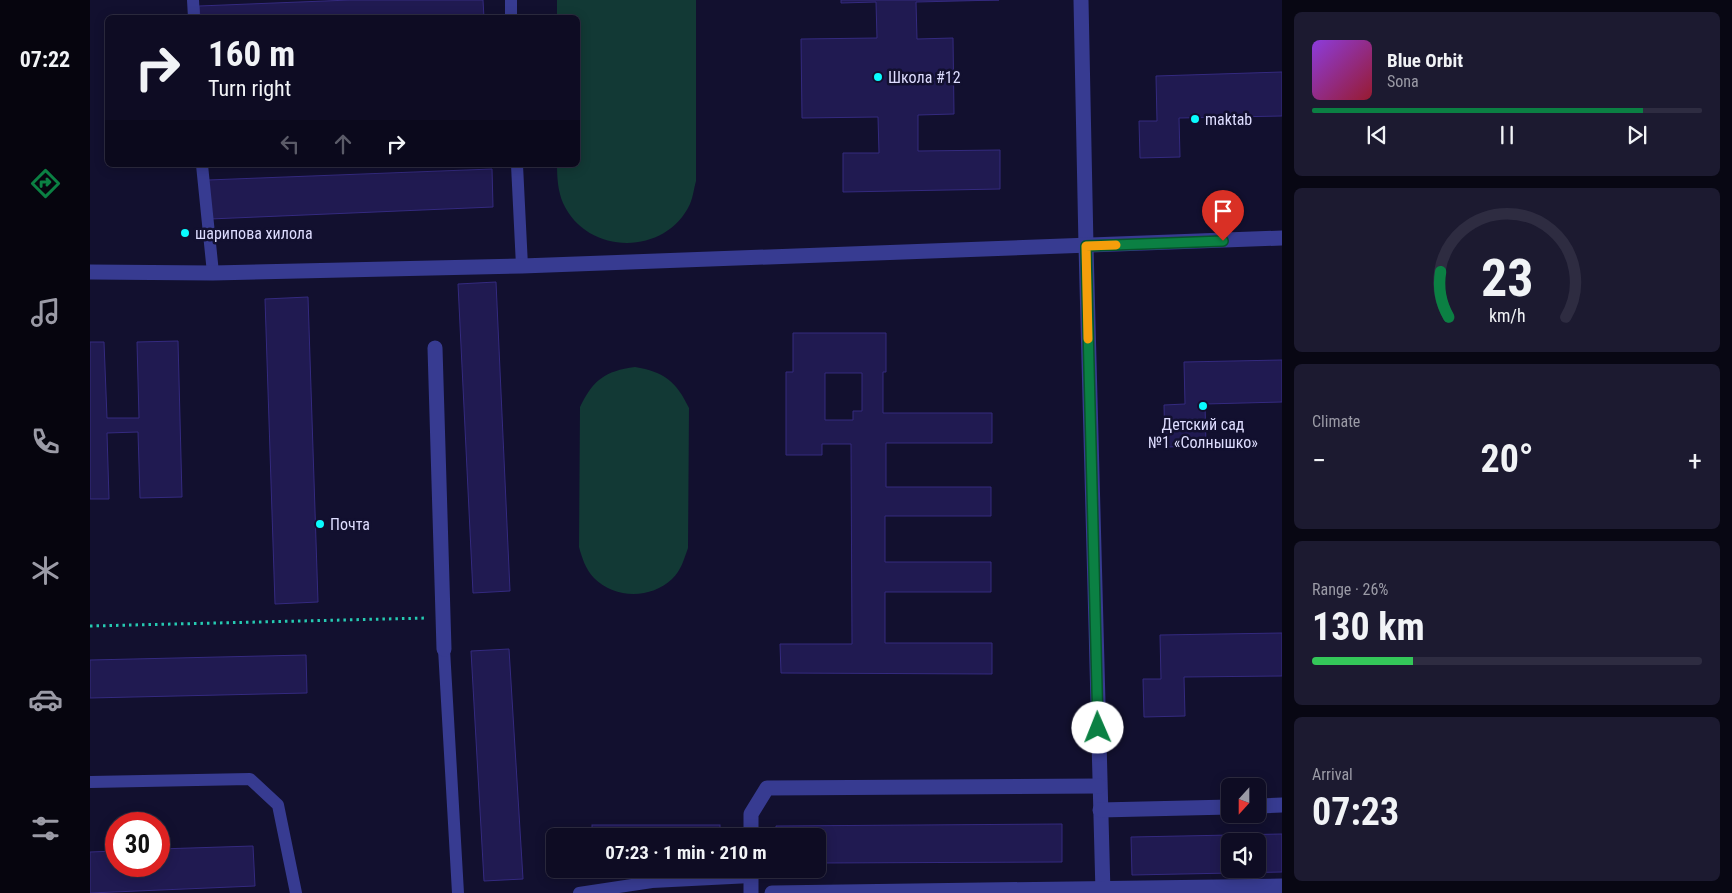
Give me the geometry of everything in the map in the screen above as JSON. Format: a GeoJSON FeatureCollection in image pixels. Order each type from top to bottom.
{"type":"FeatureCollection","features":[{"type":"Feature","properties":{"kind":"street"},"geometry":{"type":"LineString","coordinates":[[1081,0],[1102,890]]}},
{"type":"Feature","properties":{"kind":"street"},"geometry":{"type":"LineString","coordinates":[[90,272],[213,273],[522,266],[1282,238]]}},
{"type":"Feature","properties":{"kind":"street"},"geometry":{"type":"LineString","coordinates":[[435,348],[444,649]]}},
{"type":"Feature","properties":{"kind":"street"},"geometry":{"type":"LineString","coordinates":[[751,828],[751,814],[767,788],[1099,786]]}},
{"type":"Feature","properties":{"kind":"street"},"geometry":{"type":"LineString","coordinates":[[1266,806],[1282,805]]}},
{"type":"Feature","properties":{"kind":"street"},"geometry":{"type":"LineString","coordinates":[[1100,810],[1221,807]]}},
{"type":"Feature","properties":{"kind":"street"},"geometry":{"type":"LineString","coordinates":[[751,878],[751,893]]}},
{"type":"Feature","properties":{"kind":"street"},"geometry":{"type":"LineString","coordinates":[[772,893],[1102,890],[1282,886]]}},
{"type":"Feature","properties":{"kind":"lane"},"geometry":{"type":"LineString","coordinates":[[193,0],[194,15]]}},
{"type":"Feature","properties":{"kind":"lane"},"geometry":{"type":"LineString","coordinates":[[511,0],[511,15]]}},
{"type":"Feature","properties":{"kind":"lane"},"geometry":{"type":"LineString","coordinates":[[202,167],[213,273]]}},
{"type":"Feature","properties":{"kind":"lane"},"geometry":{"type":"LineString","coordinates":[[517,167],[522,266]]}},
{"type":"Feature","properties":{"kind":"lane"},"geometry":{"type":"LineString","coordinates":[[444,649],[458,893]]}},
{"type":"Feature","properties":{"kind":"lane"},"geometry":{"type":"LineString","coordinates":[[90,782],[250,779],[278,805],[296,893]]}},
{"type":"Feature","properties":{"kind":"lane"},"geometry":{"type":"LineString","coordinates":[[579,893],[652,882],[696,878]]}},
{"type":"Feature","properties":{"kind":"path"},"geometry":{"type":"LineString","coordinates":[[90,626],[443,617]]}},
{"type":"Feature","properties":{"kind":"green space"},"geometry":{"type":"Polygon","coordinates":[[[557,0],[696,0],[696,181],[690,204],[679,221],[663,233],[646,241],[626,243],[607,240],[590,233],[574,220],[563,203],[558,184],[557,167],[580,167],[580,15],[557,15],[557,0]]]}},
{"type":"Feature","properties":{"kind":"green space"},"geometry":{"type":"Polygon","coordinates":[[[635,367],[654,372],[668,379],[674,384],[689,408],[688,548],[680,569],[672,579],[654,590],[633,594],[612,590],[594,578],[585,564],[580,551],[580,407],[590,390],[601,378],[616,371],[635,367]]]}},
{"type":"Feature","properties":{"kind":"building"},"geometry":{"type":"Polygon","coordinates":[[[350,0],[483,0],[484,15],[200,15],[199,6],[350,0]]]}},
{"type":"Feature","properties":{"kind":"building","name":"Школа #12"},"geometry":{"type":"Polygon","coordinates":[[[841,0],[999,0],[916,2],[917,39],[953,38],[954,114],[918,115],[918,151],[1000,150],[1000,189],[843,192],[843,153],[879,153],[878,117],[802,118],[801,39],[877,38],[876,2],[841,3],[841,0]]]}},
{"type":"Feature","properties":{"kind":"building"},"geometry":{"type":"Polygon","coordinates":[[[1282,72],[1282,116],[1179,118],[1180,157],[1140,158],[1139,121],[1157,121],[1156,76],[1282,72]]]}},
{"type":"Feature","properties":{"kind":"building"},"geometry":{"type":"Polygon","coordinates":[[[492,169],[493,207],[210,219],[208,180],[492,169]]]}},
{"type":"Feature","properties":{"kind":"building"},"geometry":{"type":"Polygon","coordinates":[[[496,282],[510,591],[473,593],[458,284],[496,282]]]}},
{"type":"Feature","properties":{"kind":"building"},"geometry":{"type":"Polygon","coordinates":[[[308,297],[318,602],[275,604],[265,299],[308,297]]]}},
{"type":"Feature","properties":{"kind":"building"},"geometry":{"type":"Polygon","coordinates":[[[793,333],[886,333],[886,372],[883,372],[883,413],[992,413],[992,443],[886,443],[886,487],[991,487],[991,516],[885,516],[885,562],[991,562],[991,592],[885,592],[885,643],[992,643],[992,674],[781,673],[780,644],[852,644],[851,444],[822,444],[822,455],[786,455],[786,372],[793,372],[793,333]],[[825,373],[825,420],[853,420],[853,411],[862,411],[862,373],[825,373]]]}},
{"type":"Feature","properties":{"kind":"building"},"geometry":{"type":"Polygon","coordinates":[[[178,341],[182,497],[140,498],[138,432],[107,433],[109,499],[90,499],[90,342],[104,342],[107,418],[139,418],[137,342],[178,341]]]}},
{"type":"Feature","properties":{"kind":"building"},"geometry":{"type":"Polygon","coordinates":[[[1282,360],[1282,402],[1205,404],[1206,446],[1165,447],[1164,405],[1185,404],[1184,362],[1282,360]]]}},
{"type":"Feature","properties":{"kind":"building"},"geometry":{"type":"Polygon","coordinates":[[[1282,633],[1282,676],[1184,677],[1185,716],[1144,717],[1143,679],[1161,679],[1160,635],[1282,633]]]}},
{"type":"Feature","properties":{"kind":"building"},"geometry":{"type":"Polygon","coordinates":[[[509,649],[523,879],[484,881],[471,651],[509,649]]]}},
{"type":"Feature","properties":{"kind":"building"},"geometry":{"type":"Polygon","coordinates":[[[306,655],[307,693],[90,698],[90,660],[306,655]]]}},
{"type":"Feature","properties":{"kind":"building"},"geometry":{"type":"Polygon","coordinates":[[[1062,824],[1062,862],[826,863],[826,828],[776,828],[776,826],[1062,824]]]}},
{"type":"Feature","properties":{"kind":"building"},"geometry":{"type":"Polygon","coordinates":[[[592,825],[720,825],[720,828],[592,828],[592,825]]]}},
{"type":"Feature","properties":{"kind":"building"},"geometry":{"type":"Polygon","coordinates":[[[1266,834],[1282,834],[1282,872],[1266,872],[1266,834]]]}},
{"type":"Feature","properties":{"kind":"building"},"geometry":{"type":"Polygon","coordinates":[[[1221,835],[1221,873],[1132,875],[1131,837],[1221,835]]]}},
{"type":"Feature","properties":{"kind":"building"},"geometry":{"type":"Polygon","coordinates":[[[253,846],[255,886],[90,893],[90,852],[105,851],[105,877],[170,877],[170,849],[253,846]]]}},
{"type":"Feature","properties":{"kind":"slow traffic"},"geometry":{"type":"LineString","coordinates":[[1088,339],[1086,246],[1116,245]]}},
{"type":"Feature","properties":{"kind":"place","name":"Школа #12"},"geometry":{"type":"Point","coordinates":[878,77]}},
{"type":"Feature","properties":{"kind":"place","name":"maktab"},"geometry":{"type":"Point","coordinates":[1195,119]}},
{"type":"Feature","properties":{"kind":"place","name":"шарипова хилола"},"geometry":{"type":"Point","coordinates":[185,233]}},
{"type":"Feature","properties":{"kind":"place","name":"Детский сад №1 «Солнышко»"},"geometry":{"type":"Point","coordinates":[1203,406]}},
{"type":"Feature","properties":{"kind":"place","name":"Почта"},"geometry":{"type":"Point","coordinates":[320,524]}},
{"type":"Feature","properties":{"kind":"route"},"geometry":{"type":"LineString","coordinates":[[1098,728],[1086,246],[1223,241]]}}]}
